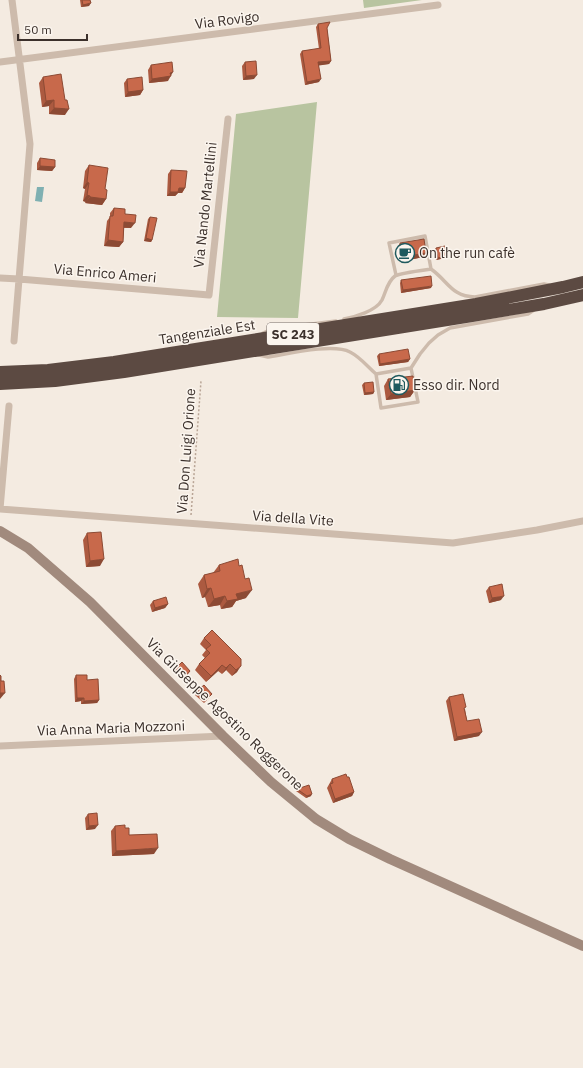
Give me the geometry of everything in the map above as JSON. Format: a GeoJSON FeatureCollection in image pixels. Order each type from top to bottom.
{"type":"FeatureCollection","features":[{"type":"Feature","properties":{"kind":"highway","name":"Tangenziale Est"},"geometry":{"type":"LineString","coordinates":[[0,384],[55,381],[124,372],[243,347],[476,304],[583,282]]}},
{"type":"Feature","properties":{"kind":"highway","name":"Tangenziale Est"},"geometry":{"type":"LineString","coordinates":[[0,372],[48,370],[243,347],[472,316],[544,304],[583,295]]}},
{"type":"Feature","properties":{"kind":"street"},"geometry":{"type":"LineString","coordinates":[[12,0],[30,144],[14,341]]}},
{"type":"Feature","properties":{"kind":"street","name":"Via Rovigo"},"geometry":{"type":"LineString","coordinates":[[0,62],[438,5]]}},
{"type":"Feature","properties":{"kind":"street","name":"Via Nando Martellini"},"geometry":{"type":"LineString","coordinates":[[208,295],[228,119]]}},
{"type":"Feature","properties":{"kind":"street","name":"Via Enrico Ameri"},"geometry":{"type":"LineString","coordinates":[[0,278],[208,295]]}},
{"type":"Feature","properties":{"kind":"street"},"geometry":{"type":"LineString","coordinates":[[0,509],[8,406]]}},
{"type":"Feature","properties":{"kind":"street","name":"Via della Vite"},"geometry":{"type":"LineString","coordinates":[[0,509],[452,543],[537,530],[583,521]]}},
{"type":"Feature","properties":{"kind":"street","name":"Via Giuseppe Agostino Roggerone"},"geometry":{"type":"LineString","coordinates":[[0,531],[28,548],[90,602],[223,736],[277,787],[316,819],[349,839],[390,859],[583,946]]}},
{"type":"Feature","properties":{"kind":"street","name":"Via Anna Maria Mozzoni"},"geometry":{"type":"LineString","coordinates":[[0,746],[223,736]]}},
{"type":"Feature","properties":{"kind":"lane"},"geometry":{"type":"LineString","coordinates":[[396,275],[389,242],[425,236],[431,269],[451,288],[468,297],[544,284],[563,287]]}},
{"type":"Feature","properties":{"kind":"lane"},"geometry":{"type":"LineString","coordinates":[[243,347],[272,329],[346,319],[361,314],[374,308],[381,301],[385,290],[396,275],[431,269]]}},
{"type":"Feature","properties":{"kind":"lane"},"geometry":{"type":"LineString","coordinates":[[243,347],[268,357],[327,348],[349,351],[361,359],[376,374],[381,408],[418,402],[412,368],[420,354],[438,335],[450,328],[528,314],[544,304]]}},
{"type":"Feature","properties":{"kind":"lane"},"geometry":{"type":"LineString","coordinates":[[376,374],[412,368]]}},
{"type":"Feature","properties":{"kind":"path","name":"Via Don Luigi Orione"},"geometry":{"type":"LineString","coordinates":[[191,523],[200,381]]}},
{"type":"Feature","properties":{"kind":"green space"},"geometry":{"type":"Polygon","coordinates":[[[363,0],[422,0],[364,8],[363,0]]]}},
{"type":"Feature","properties":{"kind":"green space"},"geometry":{"type":"Polygon","coordinates":[[[317,102],[298,318],[217,317],[236,114],[317,102]]]}},
{"type":"Feature","properties":{"kind":"water"},"geometry":{"type":"Polygon","coordinates":[[[37,187],[44,187],[42,202],[35,201],[37,187]]]}},
{"type":"Feature","properties":{"kind":"building"},"geometry":{"type":"Polygon","coordinates":[[[82,0],[90,0],[91,3],[83,5],[82,0]]]}},
{"type":"Feature","properties":{"kind":"building"},"geometry":{"type":"Polygon","coordinates":[[[330,22],[327,28],[331,61],[318,62],[321,79],[307,82],[302,51],[321,48],[318,24],[330,22]]]}},
{"type":"Feature","properties":{"kind":"building"},"geometry":{"type":"Polygon","coordinates":[[[256,61],[257,75],[246,76],[245,62],[256,61]]]}},
{"type":"Feature","properties":{"kind":"building"},"geometry":{"type":"Polygon","coordinates":[[[172,62],[173,72],[170,73],[171,76],[152,79],[151,65],[172,62]]]}},
{"type":"Feature","properties":{"kind":"building"},"geometry":{"type":"Polygon","coordinates":[[[61,74],[65,100],[67,100],[69,109],[54,108],[54,100],[46,101],[43,77],[61,74]]]}},
{"type":"Feature","properties":{"kind":"building"},"geometry":{"type":"Polygon","coordinates":[[[142,77],[143,90],[128,92],[127,79],[142,77]]]}},
{"type":"Feature","properties":{"kind":"building"},"geometry":{"type":"Polygon","coordinates":[[[40,158],[55,160],[55,167],[40,166],[40,158]]]}},
{"type":"Feature","properties":{"kind":"building"},"geometry":{"type":"Polygon","coordinates":[[[89,165],[108,168],[105,189],[107,190],[106,199],[90,197],[87,195],[89,165]]]}},
{"type":"Feature","properties":{"kind":"building"},"geometry":{"type":"Polygon","coordinates":[[[171,170],[187,171],[185,188],[179,188],[178,192],[170,192],[171,170]]]}},
{"type":"Feature","properties":{"kind":"building"},"geometry":{"type":"Polygon","coordinates":[[[114,208],[125,209],[125,214],[136,215],[135,223],[124,222],[123,242],[108,240],[110,216],[113,216],[114,208]]]}},
{"type":"Feature","properties":{"kind":"building"},"geometry":{"type":"Polygon","coordinates":[[[150,217],[157,218],[152,240],[146,238],[150,217]]]}},
{"type":"Feature","properties":{"kind":"building"},"geometry":{"type":"Polygon","coordinates":[[[424,239],[426,253],[403,257],[400,243],[424,239]]]}},
{"type":"Feature","properties":{"kind":"building"},"geometry":{"type":"Polygon","coordinates":[[[445,246],[447,256],[438,258],[436,248],[445,246]]]}},
{"type":"Feature","properties":{"kind":"building"},"geometry":{"type":"Polygon","coordinates":[[[431,276],[432,286],[403,290],[401,280],[431,276]]]}},
{"type":"Feature","properties":{"kind":"building"},"geometry":{"type":"Polygon","coordinates":[[[408,349],[410,359],[380,364],[379,354],[408,349]]]}},
{"type":"Feature","properties":{"kind":"building"},"geometry":{"type":"Polygon","coordinates":[[[413,376],[415,390],[391,394],[388,379],[413,376]]]}},
{"type":"Feature","properties":{"kind":"building"},"geometry":{"type":"Polygon","coordinates":[[[373,382],[374,392],[365,393],[364,383],[373,382]]]}},
{"type":"Feature","properties":{"kind":"building"},"geometry":{"type":"Polygon","coordinates":[[[101,532],[104,559],[90,561],[87,533],[101,532]]]}},
{"type":"Feature","properties":{"kind":"building"},"geometry":{"type":"Polygon","coordinates":[[[238,559],[239,566],[242,565],[245,579],[249,578],[252,590],[236,594],[238,599],[227,601],[225,596],[214,599],[211,588],[207,589],[204,575],[220,571],[219,565],[238,559]]]}},
{"type":"Feature","properties":{"kind":"building"},"geometry":{"type":"Polygon","coordinates":[[[502,584],[504,596],[492,598],[489,587],[502,584]]]}},
{"type":"Feature","properties":{"kind":"building"},"geometry":{"type":"Polygon","coordinates":[[[166,597],[168,604],[155,608],[153,601],[166,597]]]}},
{"type":"Feature","properties":{"kind":"building"},"geometry":{"type":"Polygon","coordinates":[[[212,630],[241,659],[241,666],[236,670],[230,664],[226,668],[222,665],[211,676],[199,664],[210,653],[206,649],[211,645],[204,638],[212,630]]]}},
{"type":"Feature","properties":{"kind":"building"},"geometry":{"type":"Polygon","coordinates":[[[182,662],[190,671],[185,677],[176,668],[182,662]]]}},
{"type":"Feature","properties":{"kind":"building"},"geometry":{"type":"Polygon","coordinates":[[[0,675],[1,681],[4,681],[5,693],[0,693],[0,675]]]}},
{"type":"Feature","properties":{"kind":"building"},"geometry":{"type":"Polygon","coordinates":[[[76,675],[87,675],[87,680],[98,679],[99,700],[84,701],[84,698],[77,698],[76,675]]]}},
{"type":"Feature","properties":{"kind":"building"},"geometry":{"type":"Polygon","coordinates":[[[204,685],[212,694],[207,699],[198,690],[204,685]]]}},
{"type":"Feature","properties":{"kind":"building"},"geometry":{"type":"Polygon","coordinates":[[[463,694],[467,721],[479,719],[482,732],[457,737],[449,697],[463,694]]]}},
{"type":"Feature","properties":{"kind":"building"},"geometry":{"type":"Polygon","coordinates":[[[346,774],[347,777],[349,777],[354,792],[335,799],[330,784],[333,783],[332,779],[346,774]]]}},
{"type":"Feature","properties":{"kind":"building"},"geometry":{"type":"Polygon","coordinates":[[[309,785],[312,794],[307,796],[297,789],[309,785]]]}},
{"type":"Feature","properties":{"kind":"building"},"geometry":{"type":"Polygon","coordinates":[[[97,813],[98,825],[89,826],[88,814],[97,813]]]}},
{"type":"Feature","properties":{"kind":"building"},"geometry":{"type":"Polygon","coordinates":[[[125,825],[125,828],[129,828],[129,835],[157,834],[158,848],[116,851],[115,826],[125,825]]]}},
{"type":"Feature","properties":{"kind":"place","name":"On the run cafè"},"geometry":{"type":"Point","coordinates":[405,253]}},
{"type":"Feature","properties":{"kind":"place","name":"Esso dir. Nord"},"geometry":{"type":"Point","coordinates":[399,385]}}]}
